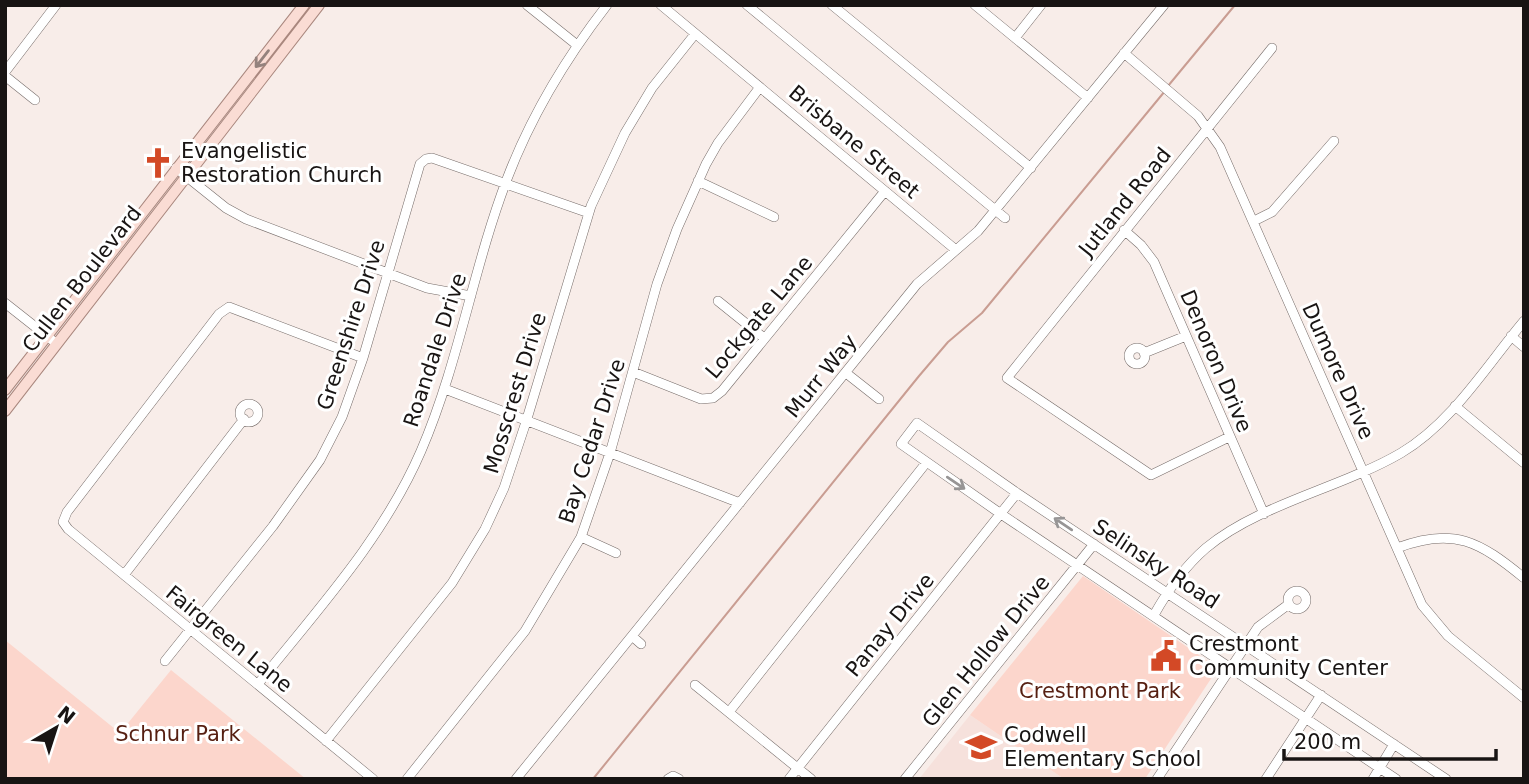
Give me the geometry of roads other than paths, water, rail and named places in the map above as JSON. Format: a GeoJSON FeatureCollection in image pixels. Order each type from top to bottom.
{"type":"FeatureCollection","features":[{"type":"Feature","properties":{"kind":"main road","name":"Cullen Boulevard"},"geometry":{"type":"LineString","coordinates":[[5,390],[47,336],[186,176],[304,5]]}},
{"type":"Feature","properties":{"kind":"main road","name":"Cullen Boulevard"},"geometry":{"type":"LineString","coordinates":[[5,411],[57,344],[176,168],[319,5]]}},
{"type":"Feature","properties":{"kind":"street"},"geometry":{"type":"LineString","coordinates":[[35,100],[5,74],[56,5]]}},
{"type":"Feature","properties":{"kind":"street"},"geometry":{"type":"LineString","coordinates":[[527,5],[577,45]]}},
{"type":"Feature","properties":{"kind":"street","name":"Roandale Drive"},"geometry":{"type":"LineString","coordinates":[[258,684],[379,530],[421,452],[445,389],[506,183],[533,121],[577,45],[607,5]]}},
{"type":"Feature","properties":{"kind":"street","name":"Brisbane Street"},"geometry":{"type":"LineString","coordinates":[[661,5],[956,250]]}},
{"type":"Feature","properties":{"kind":"street"},"geometry":{"type":"LineString","coordinates":[[747,5],[1005,218]]}},
{"type":"Feature","properties":{"kind":"street"},"geometry":{"type":"LineString","coordinates":[[832,5],[1031,168]]}},
{"type":"Feature","properties":{"kind":"street"},"geometry":{"type":"LineString","coordinates":[[975,5],[1088,98]]}},
{"type":"Feature","properties":{"kind":"street"},"geometry":{"type":"LineString","coordinates":[[1015,38],[1041,5]]}},
{"type":"Feature","properties":{"kind":"street","name":"Murr Way"},"geometry":{"type":"LineString","coordinates":[[516,779],[917,284],[978,230],[996,210],[1164,5]]}},
{"type":"Feature","properties":{"kind":"street","name":"Mosscrest Drive"},"geometry":{"type":"LineString","coordinates":[[326,741],[452,583],[485,530],[504,488],[526,422],[589,213],[625,132],[652,89],[695,34]]}},
{"type":"Feature","properties":{"kind":"street","name":"Jutland Road"},"geometry":{"type":"LineString","coordinates":[[1229,437],[1151,475],[1007,378],[1272,48]]}},
{"type":"Feature","properties":{"kind":"street","name":"Dumore Drive"},"geometry":{"type":"LineString","coordinates":[[1125,53],[1207,127],[1220,147],[1422,605],[1448,636],[1524,698]]}},
{"type":"Feature","properties":{"kind":"street","name":"Bay Cedar Drive"},"geometry":{"type":"LineString","coordinates":[[407,779],[525,631],[581,537],[610,453],[657,284],[698,181],[719,143],[760,87]]}},
{"type":"Feature","properties":{"kind":"street"},"geometry":{"type":"LineString","coordinates":[[1254,221],[1272,212],[1334,141]]}},
{"type":"Feature","properties":{"kind":"street","name":"Greenshire Drive"},"geometry":{"type":"LineString","coordinates":[[165,661],[273,526],[320,460],[342,416],[363,358],[420,164],[432,158],[506,183]]}},
{"type":"Feature","properties":{"kind":"street"},"geometry":{"type":"LineString","coordinates":[[176,168],[226,208],[246,219],[427,288],[471,296]]}},
{"type":"Feature","properties":{"kind":"street"},"geometry":{"type":"LineString","coordinates":[[698,181],[774,217]]}},
{"type":"Feature","properties":{"kind":"street"},"geometry":{"type":"LineString","coordinates":[[506,183],[589,213]]}},
{"type":"Feature","properties":{"kind":"street","name":"Lockgate Lane"},"geometry":{"type":"LineString","coordinates":[[633,372],[701,399],[713,398],[722,391],[885,191]]}},
{"type":"Feature","properties":{"kind":"street","name":"Denoron Drive"},"geometry":{"type":"LineString","coordinates":[[1124,230],[1141,245],[1154,262],[1264,514]]}},
{"type":"Feature","properties":{"kind":"street"},"geometry":{"type":"LineString","coordinates":[[718,301],[764,338]]}},
{"type":"Feature","properties":{"kind":"street"},"geometry":{"type":"LineString","coordinates":[[5,303],[57,344]]}},
{"type":"Feature","properties":{"kind":"street","name":"Fairgreen Lane"},"geometry":{"type":"LineString","coordinates":[[363,358],[229,307],[219,314],[67,512],[63,522],[373,779]]}},
{"type":"Feature","properties":{"kind":"street"},"geometry":{"type":"LineString","coordinates":[[1154,615],[1182,572],[1206,548],[1232,530],[1363,471],[1402,452],[1424,437],[1455,406],[1524,321]]}},
{"type":"Feature","properties":{"kind":"street"},"geometry":{"type":"LineString","coordinates":[[1144,353],[1186,336]]}},
{"type":"Feature","properties":{"kind":"street"},"geometry":{"type":"LineString","coordinates":[[1511,336],[1524,346]]}},
{"type":"Feature","properties":{"kind":"street"},"geometry":{"type":"LineString","coordinates":[[846,373],[879,399]]}},
{"type":"Feature","properties":{"kind":"street"},"geometry":{"type":"LineString","coordinates":[[445,389],[740,503]]}},
{"type":"Feature","properties":{"kind":"street"},"geometry":{"type":"LineString","coordinates":[[1455,406],[1524,463]]}},
{"type":"Feature","properties":{"kind":"street"},"geometry":{"type":"LineString","coordinates":[[124,575],[244,419]]}},
{"type":"Feature","properties":{"kind":"street","name":"Selinsky Road"},"geometry":{"type":"LineString","coordinates":[[1396,779],[901,444],[917,423],[1017,493],[1446,779]]}},
{"type":"Feature","properties":{"kind":"street"},"geometry":{"type":"LineString","coordinates":[[729,712],[926,463]]}},
{"type":"Feature","properties":{"kind":"street","name":"Panay Drive"},"geometry":{"type":"LineString","coordinates":[[789,779],[1017,493]]}},
{"type":"Feature","properties":{"kind":"street"},"geometry":{"type":"LineString","coordinates":[[581,537],[616,553]]}},
{"type":"Feature","properties":{"kind":"street"},"geometry":{"type":"LineString","coordinates":[[1397,548],[1418,540],[1458,539],[1479,545],[1524,579]]}},
{"type":"Feature","properties":{"kind":"street","name":"Glen Hollow Drive"},"geometry":{"type":"LineString","coordinates":[[905,779],[1094,544]]}},
{"type":"Feature","properties":{"kind":"street"},"geometry":{"type":"LineString","coordinates":[[1157,779],[1245,644],[1258,627],[1289,604]]}},
{"type":"Feature","properties":{"kind":"street"},"geometry":{"type":"LineString","coordinates":[[632,636],[641,643]]}},
{"type":"Feature","properties":{"kind":"street"},"geometry":{"type":"LineString","coordinates":[[695,685],[811,779]]}},
{"type":"Feature","properties":{"kind":"street"},"geometry":{"type":"LineString","coordinates":[[1266,779],[1321,695]]}},
{"type":"Feature","properties":{"kind":"street"},"geometry":{"type":"LineString","coordinates":[[1373,779],[1394,744]]}},
{"type":"Feature","properties":{"kind":"street"},"geometry":{"type":"LineString","coordinates":[[668,779],[673,776],[679,779]]}},
{"type":"Feature","properties":{"kind":"waterway"},"geometry":{"type":"LineString","coordinates":[[1168,86],[1235,5]]}},
{"type":"Feature","properties":{"kind":"waterway"},"geometry":{"type":"LineString","coordinates":[[593,779],[919,376],[948,342],[982,313],[1165,91]]}},
{"type":"Feature","properties":{"kind":"place","name":"Evangelistic Restoration Church"},"geometry":{"type":"Point","coordinates":[158,163]}},
{"type":"Feature","properties":{"kind":"place","name":"Crestmont Community Center"},"geometry":{"type":"Point","coordinates":[1166,656]}},
{"type":"Feature","properties":{"kind":"place","name":"Codwell Elementary School"},"geometry":{"type":"Point","coordinates":[981,747]}},
{"type":"Feature","properties":{"kind":"park label","name":"Crestmont Park"},"geometry":{"type":"Point","coordinates":[1100,691]}},
{"type":"Feature","properties":{"kind":"park label","name":"Schnur Park"},"geometry":{"type":"Point","coordinates":[178,734]}}]}
